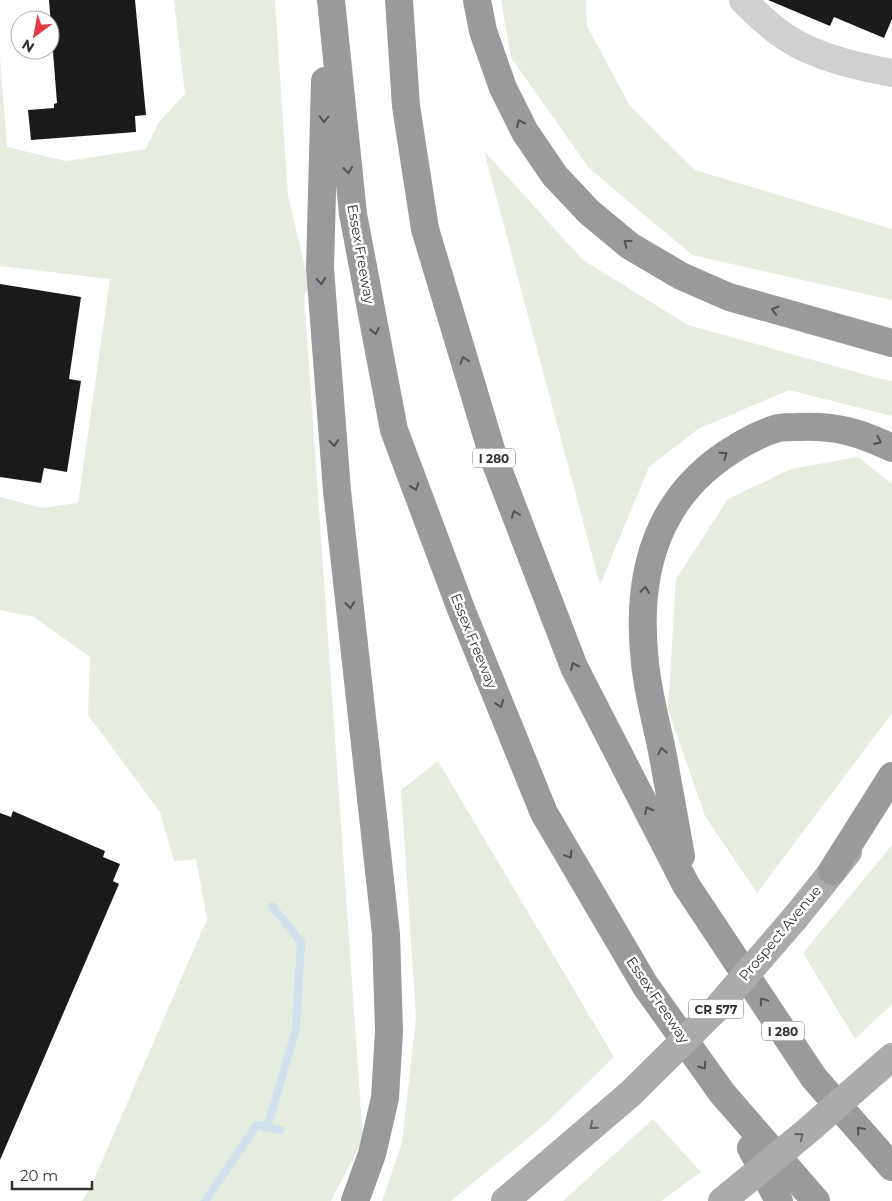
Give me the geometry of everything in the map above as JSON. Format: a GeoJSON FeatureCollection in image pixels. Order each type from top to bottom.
{"type":"FeatureCollection","features":[{"type":"Feature","properties":{"kind":"highway"},"geometry":{"type":"LineString","coordinates":[[327,0],[320,268],[338,491],[386,934],[389,1031],[385,1098],[372,1154],[355,1201]]}},
{"type":"Feature","properties":{"kind":"highway","name":"Essex Freeway"},"geometry":{"type":"LineString","coordinates":[[331,0],[353,214],[394,430],[461,609],[544,813],[645,985],[722,1093],[816,1201]]}},
{"type":"Feature","properties":{"kind":"highway","name":"I 280"},"geometry":{"type":"LineString","coordinates":[[398,0],[406,106],[425,230],[493,456],[574,667],[686,885],[814,1078],[892,1167]]}},
{"type":"Feature","properties":{"kind":"highway"},"geometry":{"type":"LineString","coordinates":[[478,0],[483,31],[503,88],[525,132],[555,176],[589,212],[630,246],[681,276],[729,297],[892,343]]}},
{"type":"Feature","properties":{"kind":"highway"},"geometry":{"type":"LineString","coordinates":[[822,323],[892,332]]}},
{"type":"Feature","properties":{"kind":"highway"},"geometry":{"type":"LineString","coordinates":[[686,885],[645,663],[642,625],[644,590],[651,552],[665,521],[682,493],[701,472],[752,438],[779,428],[806,426],[838,428],[872,438],[892,448]]}},
{"type":"Feature","properties":{"kind":"highway"},"geometry":{"type":"LineString","coordinates":[[832,871],[892,776]]}},
{"type":"Feature","properties":{"kind":"highway"},"geometry":{"type":"LineString","coordinates":[[722,1093],[779,1201]]}},
{"type":"Feature","properties":{"kind":"main road","name":"Prospect Avenue"},"geometry":{"type":"LineString","coordinates":[[505,1201],[630,1094],[718,1007],[795,918],[892,799]]}},
{"type":"Feature","properties":{"kind":"main road"},"geometry":{"type":"LineString","coordinates":[[722,1201],[892,1057]]}},
{"type":"Feature","properties":{"kind":"street"},"geometry":{"type":"LineString","coordinates":[[743,0],[762,20],[788,38],[827,58],[892,74]]}},
{"type":"Feature","properties":{"kind":"shaded area"},"geometry":{"type":"Polygon","coordinates":[[[174,0],[275,0],[288,196],[310,287],[304,294],[363,1139],[331,1201],[82,1201],[92,1184],[207,919],[196,859],[174,861],[160,812],[88,715],[90,657],[34,617],[0,610],[0,497],[42,508],[78,503],[110,279],[0,266],[0,57],[7,147],[66,161],[146,149],[158,123],[185,94],[174,0]]]}},
{"type":"Feature","properties":{"kind":"shaded area"},"geometry":{"type":"Polygon","coordinates":[[[501,0],[586,0],[587,26],[630,106],[695,170],[892,229],[892,300],[692,255],[589,168],[511,58],[501,0]]]}},
{"type":"Feature","properties":{"kind":"shaded area"},"geometry":{"type":"Polygon","coordinates":[[[484,151],[583,260],[688,325],[892,381],[892,416],[789,390],[698,429],[649,467],[600,585],[484,151]]]}},
{"type":"Feature","properties":{"kind":"shaded area"},"geometry":{"type":"Polygon","coordinates":[[[858,457],[892,484],[892,713],[757,893],[705,816],[668,709],[676,579],[728,499],[791,469],[858,457]]]}},
{"type":"Feature","properties":{"kind":"shaded area"},"geometry":{"type":"Polygon","coordinates":[[[438,761],[614,1057],[546,1123],[451,1201],[382,1201],[402,1143],[416,1017],[401,790],[438,761]]]}},
{"type":"Feature","properties":{"kind":"shaded area"},"geometry":{"type":"Polygon","coordinates":[[[892,845],[892,1004],[855,1039],[803,953],[892,845]]]}},
{"type":"Feature","properties":{"kind":"shaded area"},"geometry":{"type":"Polygon","coordinates":[[[653,1119],[701,1172],[661,1201],[563,1201],[653,1119]]]}},
{"type":"Feature","properties":{"kind":"building"},"geometry":{"type":"Polygon","coordinates":[[[49,0],[135,0],[146,115],[135,116],[136,132],[31,140],[28,110],[54,108],[54,104],[57,103],[54,60],[60,60],[60,10],[50,10],[49,0]]]}},
{"type":"Feature","properties":{"kind":"building"},"geometry":{"type":"Polygon","coordinates":[[[768,0],[892,0],[892,19],[884,38],[834,17],[830,26],[768,0]]]}},
{"type":"Feature","properties":{"kind":"building"},"geometry":{"type":"Polygon","coordinates":[[[0,284],[81,297],[69,379],[81,381],[67,472],[44,468],[41,483],[0,477],[0,284]]]}},
{"type":"Feature","properties":{"kind":"building"},"geometry":{"type":"Polygon","coordinates":[[[13,811],[105,851],[103,857],[120,864],[113,881],[119,884],[0,1160],[0,813],[11,817],[13,811]]]}},
{"type":"Feature","properties":{"kind":"waterway"},"geometry":{"type":"LineString","coordinates":[[267,1128],[296,1029],[301,942],[272,906]]}},
{"type":"Feature","properties":{"kind":"waterway"},"geometry":{"type":"LineString","coordinates":[[205,1201],[257,1125],[280,1130]]}}]}
